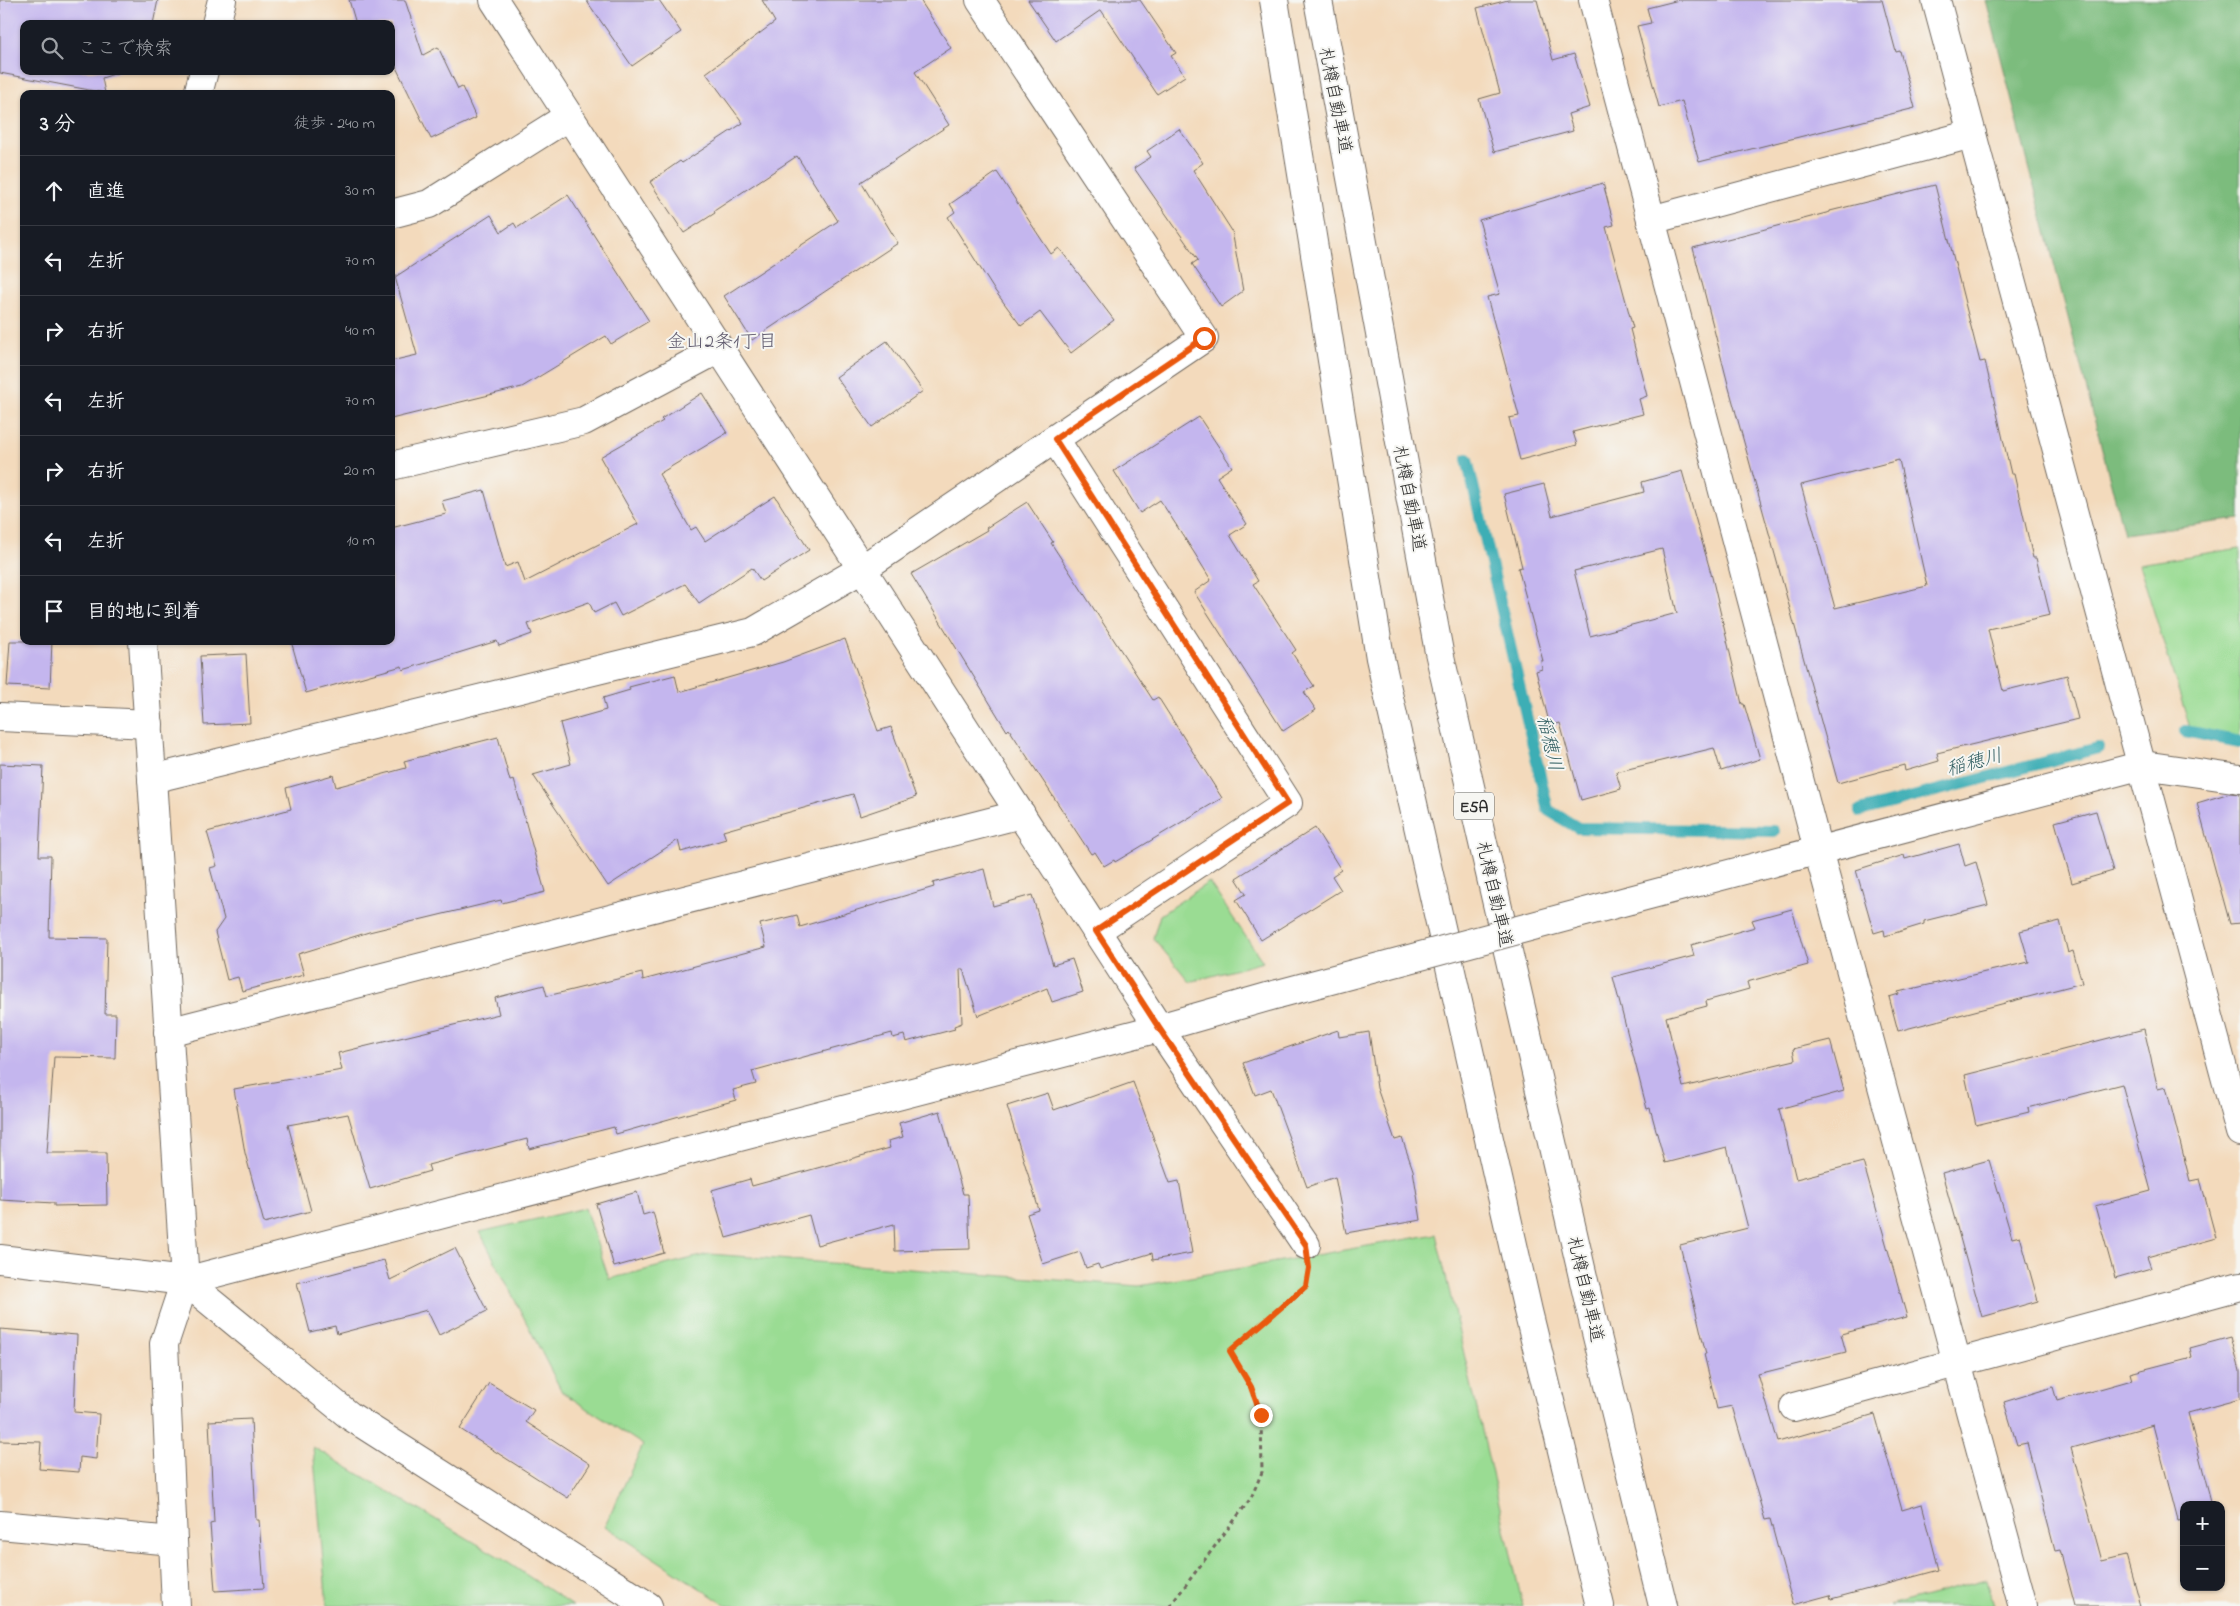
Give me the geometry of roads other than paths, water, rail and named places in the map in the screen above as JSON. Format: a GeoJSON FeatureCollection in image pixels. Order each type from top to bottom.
{"type":"FeatureCollection","features":[{"type":"Feature","properties":{"kind":"main road"},"geometry":{"type":"LineString","coordinates":[[217,20],[222,0]]}},
{"type":"Feature","properties":{"kind":"main road"},"geometry":{"type":"LineString","coordinates":[[494,0],[1159,1028],[1306,1245]]}},
{"type":"Feature","properties":{"kind":"main road"},"geometry":{"type":"LineString","coordinates":[[152,779],[753,632],[862,569],[1204,338],[980,0]]}},
{"type":"Feature","properties":{"kind":"main road"},"geometry":{"type":"LineString","coordinates":[[1260,0],[1285,69]]}},
{"type":"Feature","properties":{"kind":"main road"},"geometry":{"type":"LineString","coordinates":[[1274,0],[1380,658],[1526,1301],[1600,1606]]}},
{"type":"Feature","properties":{"kind":"main road","name":"札樽自動車道"},"geometry":{"type":"LineString","coordinates":[[1318,0],[1439,652],[1592,1316],[1663,1606]]}},
{"type":"Feature","properties":{"kind":"main road"},"geometry":{"type":"LineString","coordinates":[[1593,0],[1818,850],[2023,1606]]}},
{"type":"Feature","properties":{"kind":"main road"},"geometry":{"type":"LineString","coordinates":[[1936,0],[2143,765],[2240,1132]]}},
{"type":"Feature","properties":{"kind":"main road"},"geometry":{"type":"LineString","coordinates":[[199,90],[203,75]]}},
{"type":"Feature","properties":{"kind":"main road"},"geometry":{"type":"LineString","coordinates":[[395,213],[428,204],[570,116]]}},
{"type":"Feature","properties":{"kind":"main road"},"geometry":{"type":"LineString","coordinates":[[1652,220],[1972,134]]}},
{"type":"Feature","properties":{"kind":"main road"},"geometry":{"type":"LineString","coordinates":[[395,465],[584,421],[720,349]]}},
{"type":"Feature","properties":{"kind":"main road"},"geometry":{"type":"LineString","coordinates":[[1055,439],[1288,803],[1096,931]]}},
{"type":"Feature","properties":{"kind":"main road"},"geometry":{"type":"LineString","coordinates":[[143,645],[185,1282],[164,1344],[176,1606]]}},
{"type":"Feature","properties":{"kind":"main road"},"geometry":{"type":"LineString","coordinates":[[0,717],[149,724]]}},
{"type":"Feature","properties":{"kind":"main road"},"geometry":{"type":"LineString","coordinates":[[0,1259],[185,1282],[1159,1028],[1278,994],[2143,765],[2240,779]]}},
{"type":"Feature","properties":{"kind":"main road"},"geometry":{"type":"LineString","coordinates":[[168,1032],[1021,814]]}},
{"type":"Feature","properties":{"kind":"main road"},"geometry":{"type":"LineString","coordinates":[[185,1282],[350,1416],[648,1606]]}},
{"type":"Feature","properties":{"kind":"main road"},"geometry":{"type":"LineString","coordinates":[[1794,1407],[2240,1286]]}},
{"type":"Feature","properties":{"kind":"main road"},"geometry":{"type":"LineString","coordinates":[[0,1525],[173,1541]]}},
{"type":"Feature","properties":{"kind":"waterway","name":"稲穂川"},"geometry":{"type":"LineString","coordinates":[[1467,459],[1548,810],[1578,828],[1774,831]]}},
{"type":"Feature","properties":{"kind":"waterway","name":"稲穂川"},"geometry":{"type":"LineString","coordinates":[[2185,731],[2240,742]]}},
{"type":"Feature","properties":{"kind":"waterway","name":"稲穂川"},"geometry":{"type":"LineString","coordinates":[[1860,811],[2098,748]]}},
{"type":"Feature","properties":{"kind":"district","name":"金山2条1丁目"},"geometry":{"type":"Point","coordinates":[722,340]}}]}
